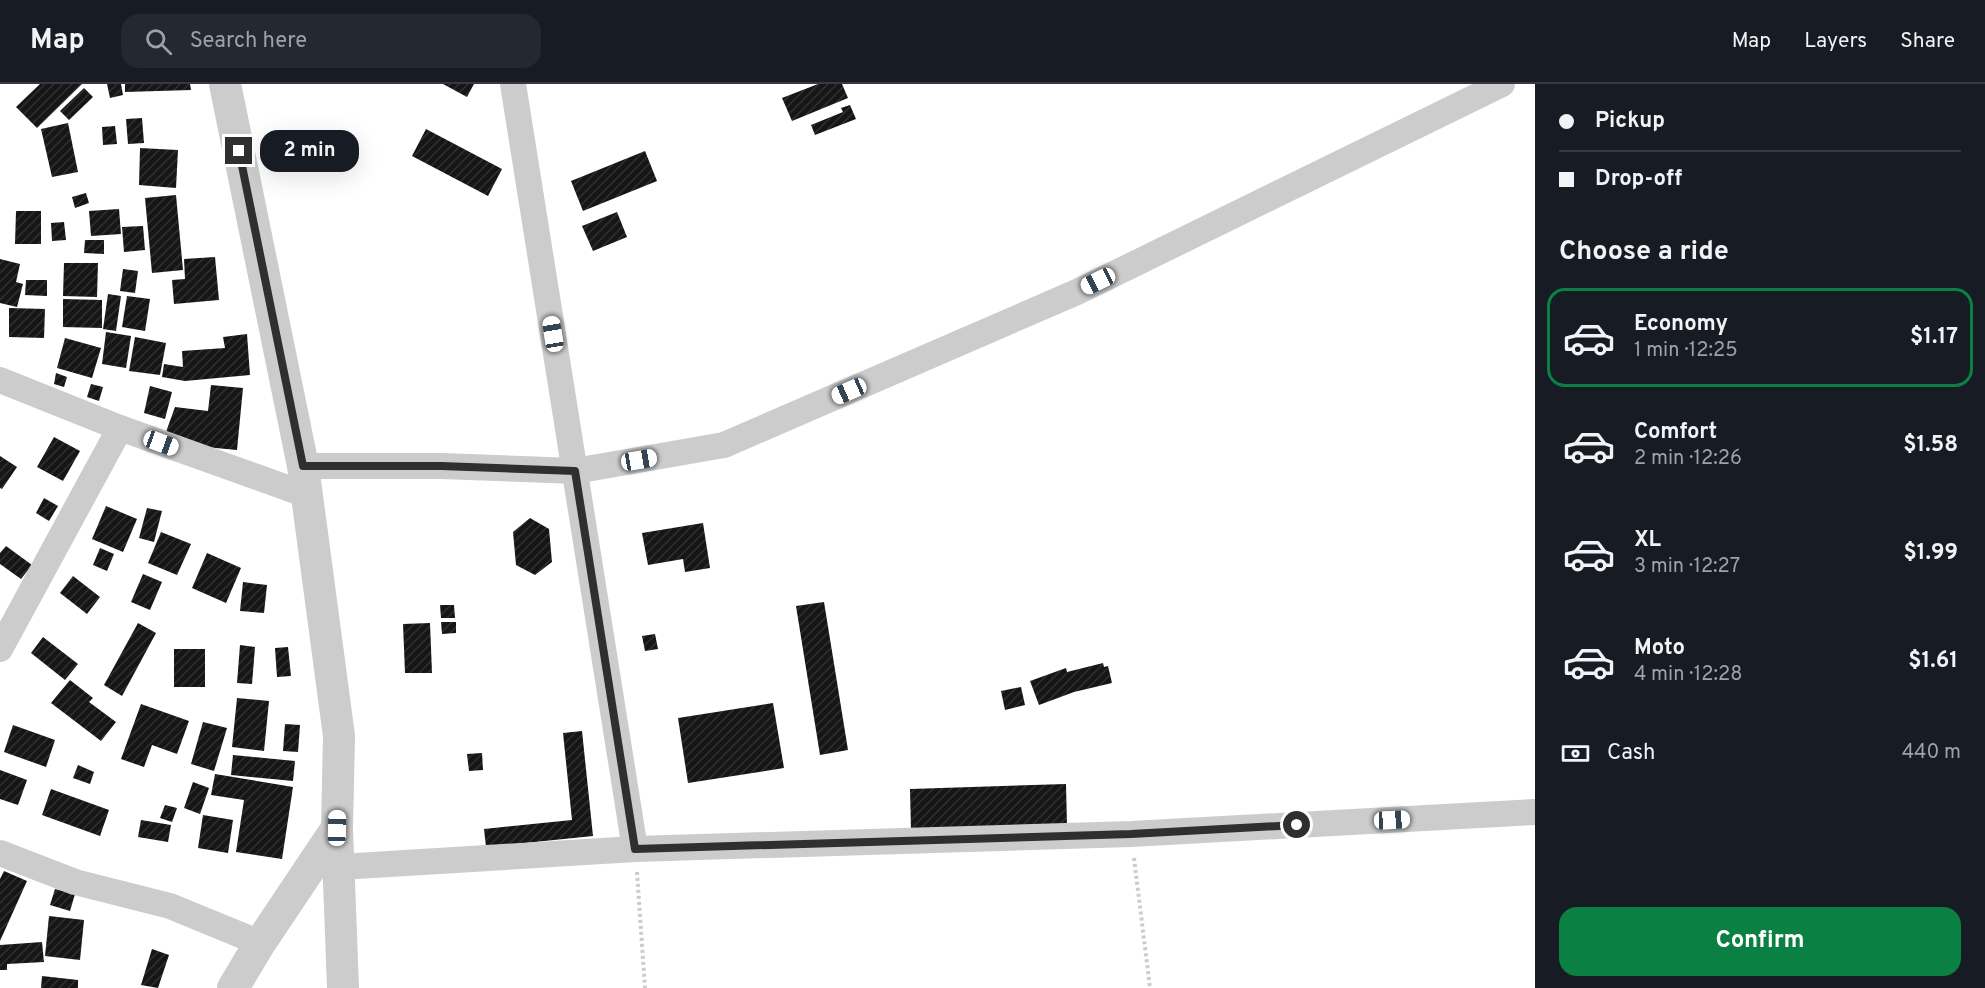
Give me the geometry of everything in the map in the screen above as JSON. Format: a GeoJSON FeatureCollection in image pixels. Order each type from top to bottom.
{"type":"FeatureCollection","features":[{"type":"Feature","properties":{"kind":"street"},"geometry":{"type":"LineString","coordinates":[[225,84],[305,481],[339,736],[337,828],[343,988]]}},
{"type":"Feature","properties":{"kind":"street"},"geometry":{"type":"LineString","coordinates":[[513,84],[635,849]]}},
{"type":"Feature","properties":{"kind":"street"},"geometry":{"type":"LineString","coordinates":[[0,380],[120,428],[305,481],[441,466],[575,471],[724,445],[1077,292],[1502,84]]}},
{"type":"Feature","properties":{"kind":"street"},"geometry":{"type":"LineString","coordinates":[[0,649],[120,428]]}},
{"type":"Feature","properties":{"kind":"street"},"geometry":{"type":"LineString","coordinates":[[340,867],[635,849],[1131,834],[1535,812]]}},
{"type":"Feature","properties":{"kind":"street"},"geometry":{"type":"LineString","coordinates":[[233,988],[260,943],[337,828]]}},
{"type":"Feature","properties":{"kind":"street"},"geometry":{"type":"LineString","coordinates":[[0,853],[75,882],[170,906],[260,943]]}},
{"type":"Feature","properties":{"kind":"path"},"geometry":{"type":"LineString","coordinates":[[1131,834],[1150,988]]}},
{"type":"Feature","properties":{"kind":"path"},"geometry":{"type":"LineString","coordinates":[[635,849],[645,988]]}},
{"type":"Feature","properties":{"kind":"building"},"geometry":{"type":"Polygon","coordinates":[[[40,84],[82,84],[37,128],[16,107],[40,84]]]}},
{"type":"Feature","properties":{"kind":"building"},"geometry":{"type":"Polygon","coordinates":[[[107,84],[121,84],[123,95],[110,98],[107,84]]]}},
{"type":"Feature","properties":{"kind":"building"},"geometry":{"type":"Polygon","coordinates":[[[125,84],[190,84],[191,90],[125,92],[125,84]]]}},
{"type":"Feature","properties":{"kind":"building"},"geometry":{"type":"Polygon","coordinates":[[[443,84],[474,84],[467,97],[443,84]]]}},
{"type":"Feature","properties":{"kind":"building"},"geometry":{"type":"Polygon","coordinates":[[[818,84],[842,84],[848,98],[792,121],[782,98],[818,84]]]}},
{"type":"Feature","properties":{"kind":"building"},"geometry":{"type":"Polygon","coordinates":[[[84,88],[93,97],[69,120],[60,111],[84,88]]]}},
{"type":"Feature","properties":{"kind":"building"},"geometry":{"type":"Polygon","coordinates":[[[850,105],[856,119],[815,135],[811,125],[843,112],[841,108],[850,105]]]}},
{"type":"Feature","properties":{"kind":"building"},"geometry":{"type":"Polygon","coordinates":[[[142,118],[144,143],[128,144],[126,119],[142,118]]]}},
{"type":"Feature","properties":{"kind":"building"},"geometry":{"type":"Polygon","coordinates":[[[68,123],[78,172],[52,177],[41,129],[68,123]]]}},
{"type":"Feature","properties":{"kind":"building"},"geometry":{"type":"Polygon","coordinates":[[[115,126],[117,144],[103,145],[102,127],[115,126]]]}},
{"type":"Feature","properties":{"kind":"building"},"geometry":{"type":"Polygon","coordinates":[[[426,129],[502,169],[488,196],[412,156],[426,129]]]}},
{"type":"Feature","properties":{"kind":"building"},"geometry":{"type":"Polygon","coordinates":[[[140,148],[178,150],[176,188],[139,185],[140,148]]]}},
{"type":"Feature","properties":{"kind":"building"},"geometry":{"type":"Polygon","coordinates":[[[645,151],[657,181],[583,211],[571,181],[645,151]]]}},
{"type":"Feature","properties":{"kind":"building"},"geometry":{"type":"Polygon","coordinates":[[[86,193],[89,203],[75,208],[72,197],[86,193]]]}},
{"type":"Feature","properties":{"kind":"building"},"geometry":{"type":"Polygon","coordinates":[[[176,195],[183,270],[152,273],[145,198],[176,195]]]}},
{"type":"Feature","properties":{"kind":"building"},"geometry":{"type":"Polygon","coordinates":[[[119,209],[121,234],[91,236],[89,211],[119,209]]]}},
{"type":"Feature","properties":{"kind":"building"},"geometry":{"type":"Polygon","coordinates":[[[16,211],[41,211],[41,244],[15,244],[16,211]]]}},
{"type":"Feature","properties":{"kind":"building"},"geometry":{"type":"Polygon","coordinates":[[[617,212],[627,237],[593,251],[582,226],[617,212]]]}},
{"type":"Feature","properties":{"kind":"building"},"geometry":{"type":"Polygon","coordinates":[[[64,222],[66,240],[52,241],[51,223],[64,222]]]}},
{"type":"Feature","properties":{"kind":"building"},"geometry":{"type":"Polygon","coordinates":[[[143,226],[145,250],[124,252],[122,227],[143,226]]]}},
{"type":"Feature","properties":{"kind":"building"},"geometry":{"type":"Polygon","coordinates":[[[85,240],[104,240],[104,254],[84,253],[85,240]]]}},
{"type":"Feature","properties":{"kind":"building"},"geometry":{"type":"Polygon","coordinates":[[[215,257],[219,300],[174,304],[172,280],[185,279],[184,259],[215,257]]]}},
{"type":"Feature","properties":{"kind":"building"},"geometry":{"type":"Polygon","coordinates":[[[0,259],[20,264],[16,282],[23,284],[17,307],[0,303],[0,259]]]}},
{"type":"Feature","properties":{"kind":"building"},"geometry":{"type":"Polygon","coordinates":[[[64,263],[98,263],[97,297],[63,296],[64,263]]]}},
{"type":"Feature","properties":{"kind":"building"},"geometry":{"type":"Polygon","coordinates":[[[123,269],[138,271],[135,293],[120,291],[123,269]]]}},
{"type":"Feature","properties":{"kind":"building"},"geometry":{"type":"Polygon","coordinates":[[[26,280],[47,280],[47,296],[25,295],[26,280]]]}},
{"type":"Feature","properties":{"kind":"building"},"geometry":{"type":"Polygon","coordinates":[[[108,294],[121,296],[116,331],[103,329],[108,294]]]}},
{"type":"Feature","properties":{"kind":"building"},"geometry":{"type":"Polygon","coordinates":[[[127,296],[150,299],[145,331],[122,327],[127,296]]]}},
{"type":"Feature","properties":{"kind":"building"},"geometry":{"type":"Polygon","coordinates":[[[63,299],[102,300],[102,328],[63,327],[63,299]]]}},
{"type":"Feature","properties":{"kind":"building"},"geometry":{"type":"Polygon","coordinates":[[[9,308],[45,309],[44,338],[9,337],[9,308]]]}},
{"type":"Feature","properties":{"kind":"building"},"geometry":{"type":"Polygon","coordinates":[[[106,332],[131,336],[126,368],[102,364],[106,332]]]}},
{"type":"Feature","properties":{"kind":"building"},"geometry":{"type":"Polygon","coordinates":[[[247,334],[250,375],[185,381],[162,377],[164,364],[183,367],[182,351],[225,348],[223,337],[247,334]]]}},
{"type":"Feature","properties":{"kind":"building"},"geometry":{"type":"Polygon","coordinates":[[[135,337],[166,343],[160,375],[129,371],[135,337]]]}},
{"type":"Feature","properties":{"kind":"building"},"geometry":{"type":"Polygon","coordinates":[[[65,338],[101,348],[92,378],[57,368],[65,338]]]}},
{"type":"Feature","properties":{"kind":"building"},"geometry":{"type":"Polygon","coordinates":[[[56,373],[67,377],[64,387],[54,384],[56,373]]]}},
{"type":"Feature","properties":{"kind":"building"},"geometry":{"type":"Polygon","coordinates":[[[91,384],[103,387],[99,401],[87,397],[91,384]]]}},
{"type":"Feature","properties":{"kind":"building"},"geometry":{"type":"Polygon","coordinates":[[[211,385],[243,388],[237,450],[205,447],[166,432],[175,407],[208,411],[211,385]]]}},
{"type":"Feature","properties":{"kind":"building"},"geometry":{"type":"Polygon","coordinates":[[[150,386],[172,392],[165,419],[144,413],[150,386]]]}},
{"type":"Feature","properties":{"kind":"building"},"geometry":{"type":"Polygon","coordinates":[[[54,437],[80,451],[63,481],[37,467],[54,437]]]}},
{"type":"Feature","properties":{"kind":"building"},"geometry":{"type":"Polygon","coordinates":[[[0,456],[17,467],[2,489],[0,488],[0,456]]]}},
{"type":"Feature","properties":{"kind":"building"},"geometry":{"type":"Polygon","coordinates":[[[44,498],[58,506],[49,521],[36,513],[44,498]]]}},
{"type":"Feature","properties":{"kind":"building"},"geometry":{"type":"Polygon","coordinates":[[[106,506],[137,519],[123,552],[92,539],[106,506]]]}},
{"type":"Feature","properties":{"kind":"building"},"geometry":{"type":"Polygon","coordinates":[[[147,508],[162,511],[154,542],[139,538],[147,508]]]}},
{"type":"Feature","properties":{"kind":"building"},"geometry":{"type":"Polygon","coordinates":[[[530,518],[549,529],[552,562],[535,575],[516,565],[513,532],[530,518]]]}},
{"type":"Feature","properties":{"kind":"building"},"geometry":{"type":"Polygon","coordinates":[[[703,523],[710,568],[685,572],[683,559],[648,565],[642,533],[703,523]]]}},
{"type":"Feature","properties":{"kind":"building"},"geometry":{"type":"Polygon","coordinates":[[[161,532],[191,544],[177,575],[148,563],[161,532]]]}},
{"type":"Feature","properties":{"kind":"building"},"geometry":{"type":"Polygon","coordinates":[[[6,546],[32,565],[21,579],[0,564],[0,553],[6,546]]]}},
{"type":"Feature","properties":{"kind":"building"},"geometry":{"type":"Polygon","coordinates":[[[100,548],[114,554],[107,571],[93,565],[100,548]]]}},
{"type":"Feature","properties":{"kind":"building"},"geometry":{"type":"Polygon","coordinates":[[[207,553],[241,568],[226,603],[192,588],[207,553]]]}},
{"type":"Feature","properties":{"kind":"building"},"geometry":{"type":"Polygon","coordinates":[[[143,574],[162,582],[150,610],[131,602],[143,574]]]}},
{"type":"Feature","properties":{"kind":"building"},"geometry":{"type":"Polygon","coordinates":[[[73,576],[100,597],[87,614],[60,593],[73,576]]]}},
{"type":"Feature","properties":{"kind":"building"},"geometry":{"type":"Polygon","coordinates":[[[243,582],[267,585],[264,613],[240,611],[243,582]]]}},
{"type":"Feature","properties":{"kind":"building"},"geometry":{"type":"Polygon","coordinates":[[[824,602],[848,750],[820,755],[796,606],[824,602]]]}},
{"type":"Feature","properties":{"kind":"building"},"geometry":{"type":"Polygon","coordinates":[[[440,605],[454,605],[455,618],[441,618],[440,605]]]}},
{"type":"Feature","properties":{"kind":"building"},"geometry":{"type":"Polygon","coordinates":[[[441,622],[456,622],[456,633],[442,634],[441,622]]]}},
{"type":"Feature","properties":{"kind":"building"},"geometry":{"type":"Polygon","coordinates":[[[138,623],[156,633],[122,696],[104,685],[138,623]]]}},
{"type":"Feature","properties":{"kind":"building"},"geometry":{"type":"Polygon","coordinates":[[[430,623],[432,673],[405,673],[403,624],[430,623]]]}},
{"type":"Feature","properties":{"kind":"building"},"geometry":{"type":"Polygon","coordinates":[[[655,634],[658,649],[645,651],[642,636],[655,634]]]}},
{"type":"Feature","properties":{"kind":"building"},"geometry":{"type":"Polygon","coordinates":[[[43,637],[78,664],[65,680],[31,653],[43,637]]]}},
{"type":"Feature","properties":{"kind":"building"},"geometry":{"type":"Polygon","coordinates":[[[240,645],[255,647],[252,684],[237,683],[240,645]]]}},
{"type":"Feature","properties":{"kind":"building"},"geometry":{"type":"Polygon","coordinates":[[[288,647],[291,676],[277,677],[275,648],[288,647]]]}},
{"type":"Feature","properties":{"kind":"building"},"geometry":{"type":"Polygon","coordinates":[[[174,649],[205,649],[205,687],[174,687],[174,649]]]}},
{"type":"Feature","properties":{"kind":"building"},"geometry":{"type":"Polygon","coordinates":[[[1103,663],[1104,667],[1108,666],[1112,683],[1074,692],[1039,705],[1030,681],[1066,668],[1067,672],[1103,663]]]}},
{"type":"Feature","properties":{"kind":"building"},"geometry":{"type":"Polygon","coordinates":[[[70,680],[93,698],[89,702],[116,722],[101,741],[51,703],[70,680]]]}},
{"type":"Feature","properties":{"kind":"building"},"geometry":{"type":"Polygon","coordinates":[[[1021,687],[1025,705],[1005,710],[1001,691],[1021,687]]]}},
{"type":"Feature","properties":{"kind":"building"},"geometry":{"type":"Polygon","coordinates":[[[237,698],[269,701],[264,751],[232,747],[237,698]]]}},
{"type":"Feature","properties":{"kind":"building"},"geometry":{"type":"Polygon","coordinates":[[[773,703],[784,768],[688,783],[678,718],[773,703]]]}},
{"type":"Feature","properties":{"kind":"building"},"geometry":{"type":"Polygon","coordinates":[[[141,704],[189,721],[177,754],[152,745],[144,767],[121,759],[141,704]]]}},
{"type":"Feature","properties":{"kind":"building"},"geometry":{"type":"Polygon","coordinates":[[[203,722],[227,728],[214,771],[191,764],[203,722]]]}},
{"type":"Feature","properties":{"kind":"building"},"geometry":{"type":"Polygon","coordinates":[[[285,724],[300,725],[298,752],[283,751],[285,724]]]}},
{"type":"Feature","properties":{"kind":"building"},"geometry":{"type":"Polygon","coordinates":[[[13,725],[55,740],[46,767],[4,752],[13,725]]]}},
{"type":"Feature","properties":{"kind":"building"},"geometry":{"type":"Polygon","coordinates":[[[582,731],[593,836],[486,847],[484,829],[572,820],[563,733],[582,731]]]}},
{"type":"Feature","properties":{"kind":"building"},"geometry":{"type":"Polygon","coordinates":[[[482,753],[483,770],[469,771],[467,754],[482,753]]]}},
{"type":"Feature","properties":{"kind":"building"},"geometry":{"type":"Polygon","coordinates":[[[233,755],[295,761],[293,781],[231,775],[233,755]]]}},
{"type":"Feature","properties":{"kind":"building"},"geometry":{"type":"Polygon","coordinates":[[[78,765],[94,772],[90,784],[73,778],[78,765]]]}},
{"type":"Feature","properties":{"kind":"building"},"geometry":{"type":"Polygon","coordinates":[[[0,770],[27,780],[18,805],[0,799],[0,770]]]}},
{"type":"Feature","properties":{"kind":"building"},"geometry":{"type":"Polygon","coordinates":[[[215,774],[293,787],[282,859],[236,852],[244,800],[211,795],[215,774]]]}},
{"type":"Feature","properties":{"kind":"building"},"geometry":{"type":"Polygon","coordinates":[[[193,782],[209,788],[200,814],[184,808],[193,782]]]}},
{"type":"Feature","properties":{"kind":"building"},"geometry":{"type":"Polygon","coordinates":[[[1066,784],[1067,826],[911,830],[910,789],[1066,784]]]}},
{"type":"Feature","properties":{"kind":"building"},"geometry":{"type":"Polygon","coordinates":[[[51,789],[109,810],[100,836],[42,815],[51,789]]]}},
{"type":"Feature","properties":{"kind":"building"},"geometry":{"type":"Polygon","coordinates":[[[165,805],[177,808],[172,822],[160,818],[165,805]]]}},
{"type":"Feature","properties":{"kind":"building"},"geometry":{"type":"Polygon","coordinates":[[[203,815],[233,820],[228,853],[198,848],[203,815]]]}},
{"type":"Feature","properties":{"kind":"building"},"geometry":{"type":"Polygon","coordinates":[[[141,820],[171,825],[168,842],[138,837],[141,820]]]}},
{"type":"Feature","properties":{"kind":"building"},"geometry":{"type":"Polygon","coordinates":[[[4,871],[27,881],[0,941],[0,879],[4,871]]]}},
{"type":"Feature","properties":{"kind":"building"},"geometry":{"type":"Polygon","coordinates":[[[55,889],[75,894],[70,911],[50,905],[55,889]]]}},
{"type":"Feature","properties":{"kind":"building"},"geometry":{"type":"Polygon","coordinates":[[[49,916],[84,920],[80,960],[45,956],[49,916]]]}},
{"type":"Feature","properties":{"kind":"building"},"geometry":{"type":"Polygon","coordinates":[[[42,942],[44,962],[7,964],[7,970],[0,970],[0,945],[42,942]]]}},
{"type":"Feature","properties":{"kind":"building"},"geometry":{"type":"Polygon","coordinates":[[[152,949],[169,955],[158,988],[141,985],[152,949]]]}},
{"type":"Feature","properties":{"kind":"building"},"geometry":{"type":"Polygon","coordinates":[[[42,976],[78,980],[78,988],[41,988],[42,976]]]}},
{"type":"Feature","properties":{"kind":"route"},"geometry":{"type":"LineString","coordinates":[[239,151],[303,466],[441,466],[575,471],[635,849],[1131,834],[1297,825]]}}]}
